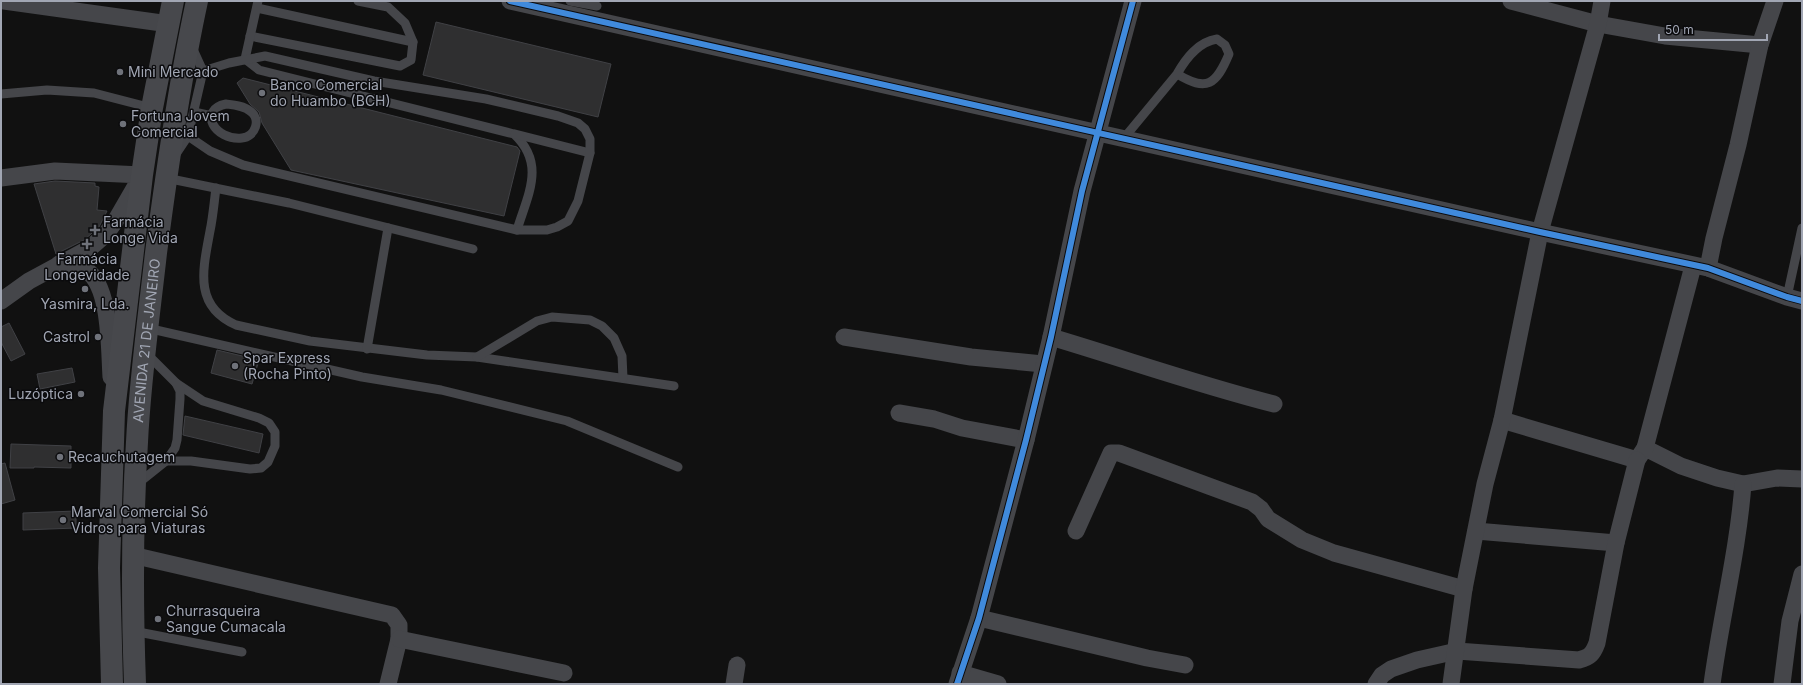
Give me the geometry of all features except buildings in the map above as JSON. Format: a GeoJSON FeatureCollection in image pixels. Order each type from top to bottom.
{"type":"FeatureCollection","features":[{"type":"Feature","properties":{"kind":"main road","name":"AVENIDA 21 DE JANEIRO"},"geometry":{"type":"LineString","coordinates":[[112,684],[110,568],[114,411],[142,175],[152,108],[173,1]]}},
{"type":"Feature","properties":{"kind":"main road","name":"AVENIDA 21 DE JANEIRO"},"geometry":{"type":"LineString","coordinates":[[135,684],[132,555],[137,441],[147,328],[167,171],[189,39],[197,1]]}},
{"type":"Feature","properties":{"kind":"street"},"geometry":{"type":"LineString","coordinates":[[4,1],[169,24]]}},
{"type":"Feature","properties":{"kind":"street"},"geometry":{"type":"LineString","coordinates":[[510,1],[1701,267],[1794,299]]}},
{"type":"Feature","properties":{"kind":"street"},"geometry":{"type":"LineString","coordinates":[[998,684],[958,679],[979,618],[1026,440],[1082,191],[1133,1]]}},
{"type":"Feature","properties":{"kind":"street"},"geometry":{"type":"LineString","coordinates":[[1511,1],[1598,24],[1665,36],[1760,45]]}},
{"type":"Feature","properties":{"kind":"street"},"geometry":{"type":"LineString","coordinates":[[1452,684],[1464,588],[1485,484],[1502,420],[1540,232],[1598,24],[1602,1]]}},
{"type":"Feature","properties":{"kind":"street"},"geometry":{"type":"LineString","coordinates":[[1376,684],[1382,675],[1391,669],[1417,660],[1457,650],[1579,660],[1590,657],[1594,653],[1616,542],[1641,454],[1701,267],[1714,238],[1738,146],[1760,45],[1775,1]]}},
{"type":"Feature","properties":{"kind":"street"},"geometry":{"type":"LineString","coordinates":[[1,178],[55,171],[142,175],[116,220],[106,234],[90,248],[29,281],[1,301]]}},
{"type":"Feature","properties":{"kind":"street"},"geometry":{"type":"LineString","coordinates":[[59,264],[70,264],[86,270],[97,282],[103,295],[114,411]]}},
{"type":"Feature","properties":{"kind":"street"},"geometry":{"type":"LineString","coordinates":[[1050,337],[1192,382],[1274,404]]}},
{"type":"Feature","properties":{"kind":"street"},"geometry":{"type":"LineString","coordinates":[[844,338],[971,357],[1043,364]]}},
{"type":"Feature","properties":{"kind":"street"},"geometry":{"type":"LineString","coordinates":[[899,413],[934,419],[962,428],[1026,440]]}},
{"type":"Feature","properties":{"kind":"street"},"geometry":{"type":"LineString","coordinates":[[1502,420],[1641,454],[1717,478],[1743,484],[1777,478],[1802,479]]}},
{"type":"Feature","properties":{"kind":"street"},"geometry":{"type":"LineString","coordinates":[[1076,531],[1111,453],[1119,453],[1252,502],[1261,509],[1268,519],[1302,540],[1334,553],[1464,588]]}},
{"type":"Feature","properties":{"kind":"street"},"geometry":{"type":"LineString","coordinates":[[1712,684],[1718,635],[1731,578],[1739,529],[1743,484]]}},
{"type":"Feature","properties":{"kind":"street"},"geometry":{"type":"LineString","coordinates":[[1476,531],[1616,542]]}},
{"type":"Feature","properties":{"kind":"street"},"geometry":{"type":"LineString","coordinates":[[132,555],[392,615],[400,625],[399,639],[388,684]]}},
{"type":"Feature","properties":{"kind":"street"},"geometry":{"type":"LineString","coordinates":[[1782,684],[1790,621],[1802,574]]}},
{"type":"Feature","properties":{"kind":"street"},"geometry":{"type":"LineString","coordinates":[[979,618],[1147,658],[1185,665]]}},
{"type":"Feature","properties":{"kind":"street"},"geometry":{"type":"LineString","coordinates":[[399,639],[564,673]]}},
{"type":"Feature","properties":{"kind":"street"},"geometry":{"type":"LineString","coordinates":[[734,684],[737,665]]}},
{"type":"Feature","properties":{"kind":"lane"},"geometry":{"type":"LineString","coordinates":[[250,36],[400,66],[411,60],[413,42],[405,23],[388,7],[358,1]]}},
{"type":"Feature","properties":{"kind":"lane"},"geometry":{"type":"LineString","coordinates":[[570,1],[597,6]]}},
{"type":"Feature","properties":{"kind":"lane"},"geometry":{"type":"LineString","coordinates":[[245,59],[258,4],[413,42]]}},
{"type":"Feature","properties":{"kind":"lane"},"geometry":{"type":"LineString","coordinates":[[189,39],[203,71],[188,136],[167,171],[216,188],[289,203],[473,249]]}},
{"type":"Feature","properties":{"kind":"lane"},"geometry":{"type":"LineString","coordinates":[[1124,138],[1177,74],[1184,62],[1207,41],[1217,39],[1225,45],[1228,54],[1224,66],[1215,78],[1207,84],[1198,84],[1177,74]]}},
{"type":"Feature","properties":{"kind":"lane"},"geometry":{"type":"LineString","coordinates":[[188,136],[210,151],[243,165],[517,230],[547,230],[568,221],[578,200],[590,153],[590,139],[585,129],[578,123],[558,116],[486,99],[374,81],[265,56],[213,66],[203,71]]}},
{"type":"Feature","properties":{"kind":"lane"},"geometry":{"type":"LineString","coordinates":[[245,59],[259,70],[590,153]]}},
{"type":"Feature","properties":{"kind":"lane"},"geometry":{"type":"LineString","coordinates":[[1,94],[47,90],[94,93],[152,108]]}},
{"type":"Feature","properties":{"kind":"lane"},"geometry":{"type":"LineString","coordinates":[[221,105],[231,105],[245,108],[254,114],[256,118],[255,128],[253,133],[244,138],[220,133],[213,126],[212,116],[214,111],[221,105]]}},
{"type":"Feature","properties":{"kind":"lane"},"geometry":{"type":"LineString","coordinates":[[194,112],[212,116]]}},
{"type":"Feature","properties":{"kind":"lane"},"geometry":{"type":"LineString","coordinates":[[514,134],[524,143],[531,157],[532,179],[517,230]]}},
{"type":"Feature","properties":{"kind":"lane"},"geometry":{"type":"LineString","coordinates":[[216,188],[203,276],[204,286],[210,304],[224,320],[248,328],[310,342],[427,355],[477,357],[674,386]]}},
{"type":"Feature","properties":{"kind":"lane"},"geometry":{"type":"LineString","coordinates":[[367,348],[388,228]]}},
{"type":"Feature","properties":{"kind":"lane"},"geometry":{"type":"LineString","coordinates":[[1794,299],[1802,228]]}},
{"type":"Feature","properties":{"kind":"lane"},"geometry":{"type":"LineString","coordinates":[[477,357],[537,321],[552,317],[590,320],[602,326],[614,338],[622,356],[623,378]]}},
{"type":"Feature","properties":{"kind":"lane"},"geometry":{"type":"LineString","coordinates":[[147,328],[362,377],[441,390],[567,421],[678,467]]}},
{"type":"Feature","properties":{"kind":"lane"},"geometry":{"type":"LineString","coordinates":[[145,352],[176,382],[203,401],[259,418],[269,423],[275,432],[275,446],[268,462],[261,468],[250,469],[191,461],[166,461]]}},
{"type":"Feature","properties":{"kind":"lane"},"geometry":{"type":"LineString","coordinates":[[135,486],[166,461],[175,448],[177,440],[180,391],[176,382]]}},
{"type":"Feature","properties":{"kind":"lane"},"geometry":{"type":"LineString","coordinates":[[133,631],[242,652]]}},
{"type":"Feature","properties":{"kind":"cycle path"},"geometry":{"type":"LineString","coordinates":[[510,1],[1540,232],[1708,268],[1802,301]]}},
{"type":"Feature","properties":{"kind":"cycle path"},"geometry":{"type":"LineString","coordinates":[[957,684],[979,618],[1026,440],[1051,337],[1082,191],[1133,1]]}},
{"type":"Feature","properties":{"kind":"place","name":"Mini Mercado"},"geometry":{"type":"Point","coordinates":[120,72]}},
{"type":"Feature","properties":{"kind":"place","name":"Banco Comercial do Huambo (BCH)"},"geometry":{"type":"Point","coordinates":[262,93]}},
{"type":"Feature","properties":{"kind":"place","name":"Fortuna Jovem Comercial"},"geometry":{"type":"Point","coordinates":[123,124]}},
{"type":"Feature","properties":{"kind":"place","name":"Farmácia Longe Vida"},"geometry":{"type":"Point","coordinates":[95,230]}},
{"type":"Feature","properties":{"kind":"place","name":"Farmácia Longevidade"},"geometry":{"type":"Point","coordinates":[87,244]}},
{"type":"Feature","properties":{"kind":"place","name":"Yasmira, Lda."},"geometry":{"type":"Point","coordinates":[85,289]}},
{"type":"Feature","properties":{"kind":"place","name":"Castrol"},"geometry":{"type":"Point","coordinates":[98,337]}},
{"type":"Feature","properties":{"kind":"place","name":"Spar Express (Rocha Pinto)"},"geometry":{"type":"Point","coordinates":[235,366]}},
{"type":"Feature","properties":{"kind":"place","name":"Luzóptica"},"geometry":{"type":"Point","coordinates":[81,394]}},
{"type":"Feature","properties":{"kind":"place","name":"Recauchutagem"},"geometry":{"type":"Point","coordinates":[60,457]}},
{"type":"Feature","properties":{"kind":"place","name":"Marval Comercial Só Vidros para Viaturas"},"geometry":{"type":"Point","coordinates":[63,520]}},
{"type":"Feature","properties":{"kind":"place","name":"Churrasqueira Sangue Cumacala"},"geometry":{"type":"Point","coordinates":[158,619]}}]}
